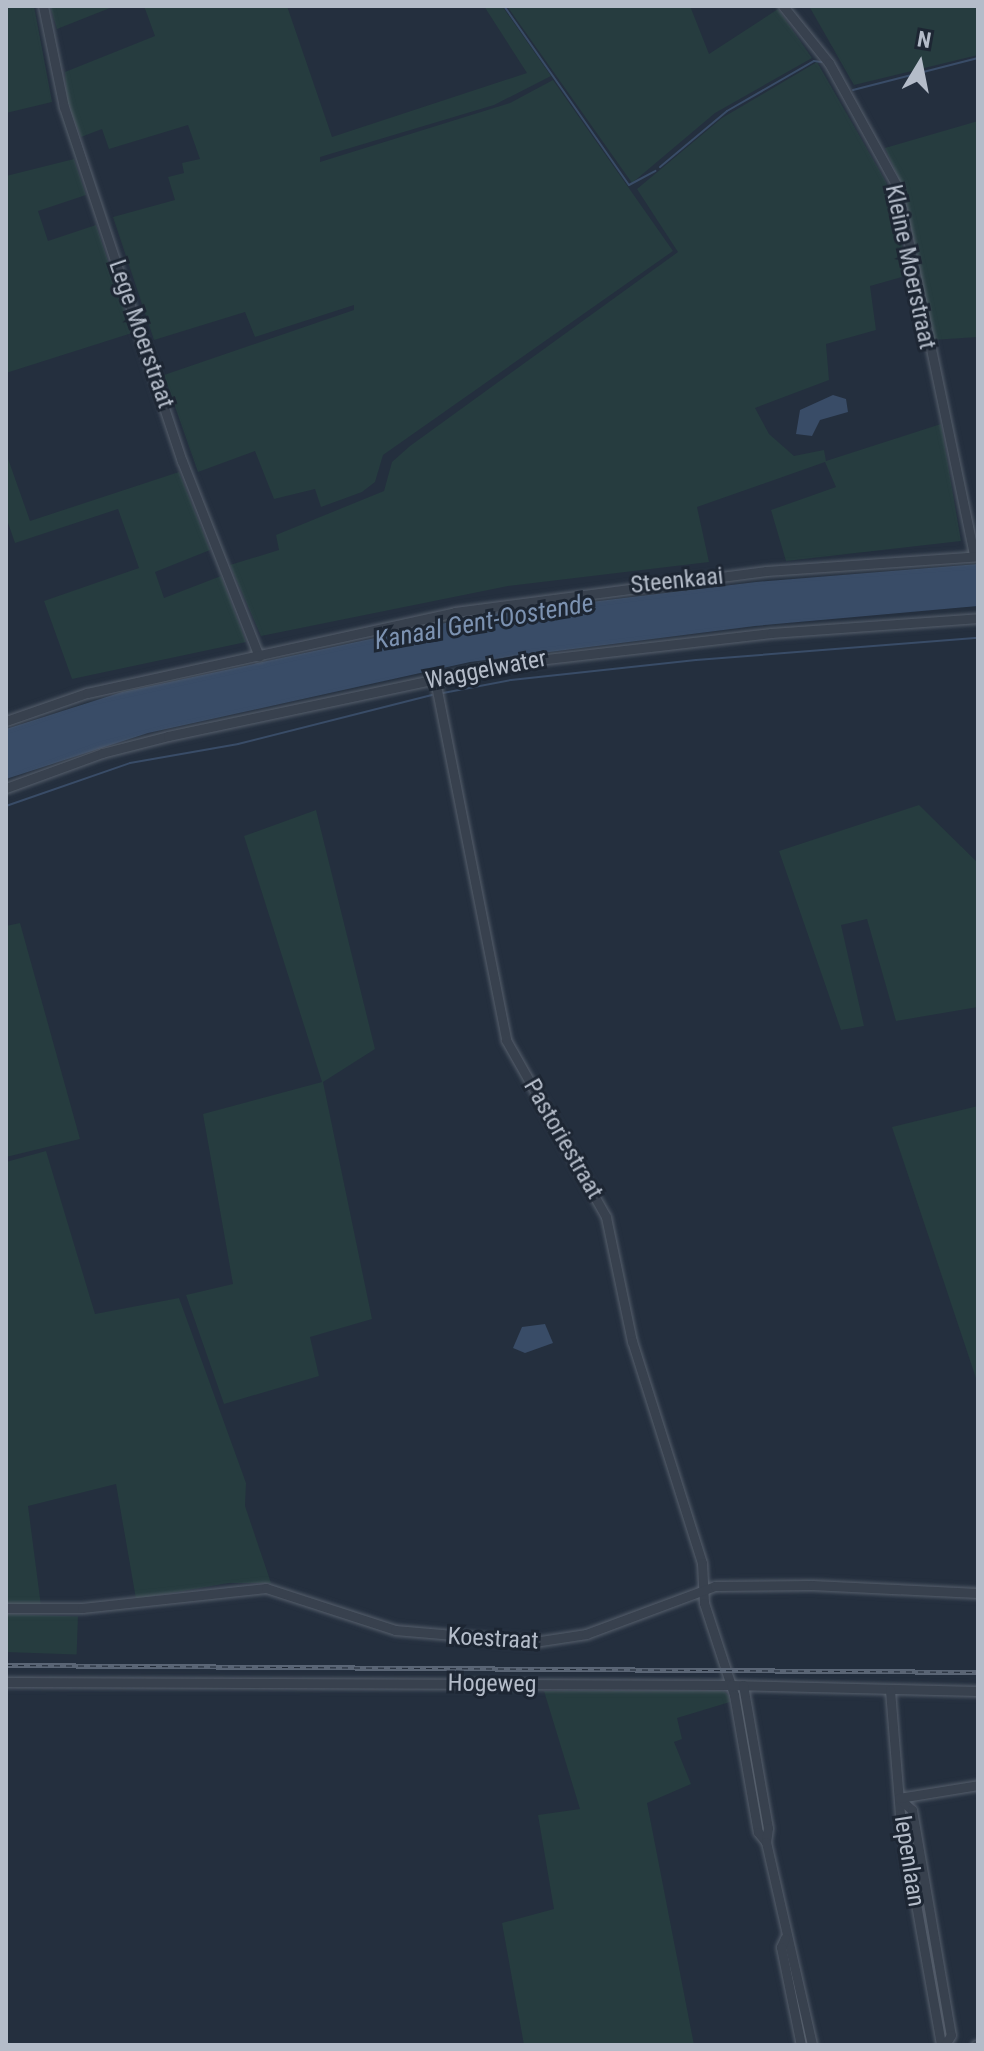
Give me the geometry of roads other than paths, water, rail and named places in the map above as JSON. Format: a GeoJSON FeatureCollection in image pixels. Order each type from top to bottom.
{"type":"FeatureCollection","features":[{"type":"Feature","properties":{"kind":"street","name":"Lege Moerstraat"},"geometry":{"type":"LineString","coordinates":[[43,6],[64,107],[182,461],[259,656]]}},
{"type":"Feature","properties":{"kind":"street","name":"Kleine Moerstraat"},"geometry":{"type":"LineString","coordinates":[[783,6],[829,63],[897,186],[976,556]]}},
{"type":"Feature","properties":{"kind":"street","name":"Steenkaai"},"geometry":{"type":"LineString","coordinates":[[6,721],[87,693],[455,612],[575,592],[766,571],[976,556]]}},
{"type":"Feature","properties":{"kind":"street","name":"Waggelwater"},"geometry":{"type":"LineString","coordinates":[[6,788],[102,753],[168,736],[436,689],[597,651],[978,618]]}},
{"type":"Feature","properties":{"kind":"street","name":"Pastoriestraat"},"geometry":{"type":"LineString","coordinates":[[436,689],[506,1040],[606,1217],[632,1341],[702,1563],[719,1656],[745,1733]]}},
{"type":"Feature","properties":{"kind":"street","name":"Koestraat"},"geometry":{"type":"LineString","coordinates":[[6,1608],[82,1608],[266,1588],[395,1630],[534,1642],[586,1634],[715,1586],[782,1584],[978,1593]]}},
{"type":"Feature","properties":{"kind":"street","name":"Hogeweg"},"geometry":{"type":"LineString","coordinates":[[6,1682],[743,1685],[978,1691]]}},
{"type":"Feature","properties":{"kind":"street","name":"Pastoriestraat"},"geometry":{"type":"LineString","coordinates":[[743,1685],[745,1733],[752,1776],[768,1828],[766,1842],[785,1938],[792,1945],[803,2025],[801,2045]]}},
{"type":"Feature","properties":{"kind":"street","name":"Iepenlaan"},"geometry":{"type":"LineString","coordinates":[[890,1690],[899,1798],[919,1924],[943,2045]]}},
{"type":"Feature","properties":{"kind":"street"},"geometry":{"type":"LineString","coordinates":[[899,1798],[978,1785]]}},
{"type":"Feature","properties":{"kind":"street","name":"Iepenlaan"},"geometry":{"type":"LineString","coordinates":[[899,1798],[912,1810],[932,1922],[951,2035],[943,2045]]}},
{"type":"Feature","properties":{"kind":"street","name":"Iepenlaan"},"geometry":{"type":"LineString","coordinates":[[919,1924],[932,1922]]}},
{"type":"Feature","properties":{"kind":"street","name":"Pastoriestraat"},"geometry":{"type":"LineString","coordinates":[[803,2025],[812,2045]]}},
{"type":"Feature","properties":{"kind":"water"},"geometry":{"type":"Polygon","coordinates":[[[833,395],[846,399],[848,412],[820,420],[812,436],[796,434],[800,410],[833,395]]]}},
{"type":"Feature","properties":{"kind":"water","name":"Kanaal Gent-Oostende"},"geometry":{"type":"Polygon","coordinates":[[[978,564],[978,606],[755,626],[470,662],[148,733],[6,779],[6,729],[122,692],[483,615],[756,582],[978,564]]]}},
{"type":"Feature","properties":{"kind":"water"},"geometry":{"type":"Polygon","coordinates":[[[545,1324],[553,1343],[525,1353],[513,1348],[522,1327],[545,1324]]]}},
{"type":"Feature","properties":{"kind":"waterway"},"geometry":{"type":"LineString","coordinates":[[504,6],[629,185],[655,171]]}},
{"type":"Feature","properties":{"kind":"waterway"},"geometry":{"type":"LineString","coordinates":[[853,90],[978,58]]}},
{"type":"Feature","properties":{"kind":"waterway"},"geometry":{"type":"LineString","coordinates":[[660,167],[727,111],[814,61],[822,62]]}},
{"type":"Feature","properties":{"kind":"waterway"},"geometry":{"type":"LineString","coordinates":[[443,693],[511,680],[696,660],[978,638]]}},
{"type":"Feature","properties":{"kind":"waterway"},"geometry":{"type":"LineString","coordinates":[[6,806],[130,763],[238,744],[432,695]]}},
{"type":"Feature","properties":{"kind":"railway"},"geometry":{"type":"LineString","coordinates":[[6,1665],[978,1672]]}}]}
